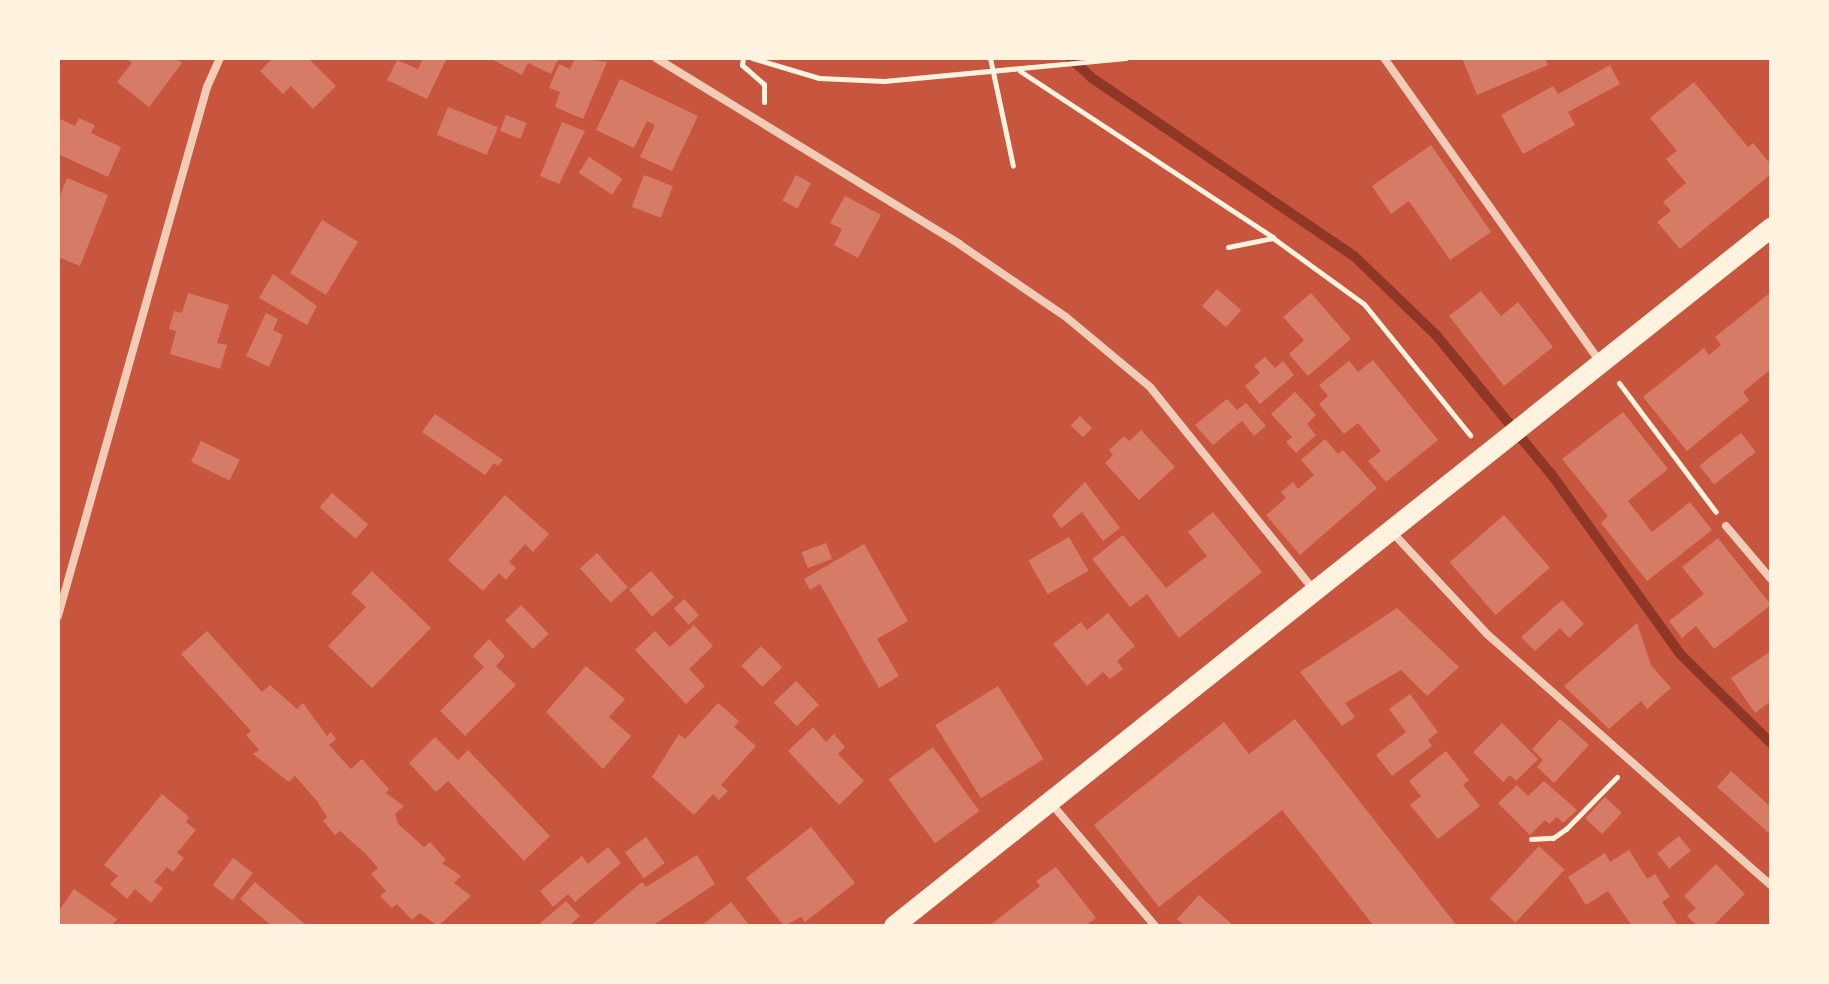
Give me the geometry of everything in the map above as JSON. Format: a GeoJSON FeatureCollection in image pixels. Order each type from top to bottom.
{"type":"FeatureCollection","features":[{"type":"Feature","properties":{"kind":"main road"},"geometry":{"type":"LineString","coordinates":[[894,926],[1599,360],[1771,228]]}},
{"type":"Feature","properties":{"kind":"street"},"geometry":{"type":"LineString","coordinates":[[58,616],[207,87],[220,58]]}},
{"type":"Feature","properties":{"kind":"street"},"geometry":{"type":"LineString","coordinates":[[656,58],[959,244],[1116,358],[1150,387],[1315,590]]}},
{"type":"Feature","properties":{"kind":"street"},"geometry":{"type":"LineString","coordinates":[[1384,58],[1599,360]]}},
{"type":"Feature","properties":{"kind":"street"},"geometry":{"type":"LineString","coordinates":[[1726,526],[1771,579]]}},
{"type":"Feature","properties":{"kind":"street"},"geometry":{"type":"LineString","coordinates":[[1390,530],[1487,634],[1771,885]]}},
{"type":"Feature","properties":{"kind":"street"},"geometry":{"type":"LineString","coordinates":[[1049,802],[1155,926]]}},
{"type":"Feature","properties":{"kind":"path"},"geometry":{"type":"LineString","coordinates":[[743,58],[742,65],[764,84],[767,97],[757,119]]}},
{"type":"Feature","properties":{"kind":"path"},"geometry":{"type":"LineString","coordinates":[[752,58],[819,78],[884,81],[1044,69],[1126,58]]}},
{"type":"Feature","properties":{"kind":"path"},"geometry":{"type":"LineString","coordinates":[[990,58],[989,74],[1013,166]]}},
{"type":"Feature","properties":{"kind":"path"},"geometry":{"type":"LineString","coordinates":[[1020,71],[1273,238],[1364,304],[1488,450]]}},
{"type":"Feature","properties":{"kind":"path"},"geometry":{"type":"LineString","coordinates":[[1228,247],[1273,238]]}},
{"type":"Feature","properties":{"kind":"path"},"geometry":{"type":"LineString","coordinates":[[1632,399],[1726,526]]}},
{"type":"Feature","properties":{"kind":"path"},"geometry":{"type":"LineString","coordinates":[[1531,839],[1553,838],[1566,829],[1614,780]]}},
{"type":"Feature","properties":{"kind":"building"},"geometry":{"type":"Polygon","coordinates":[[[125,58],[176,58],[182,63],[149,107],[117,82],[132,63],[125,58]]]}},
{"type":"Feature","properties":{"kind":"building"},"geometry":{"type":"Polygon","coordinates":[[[273,58],[308,58],[336,86],[313,109],[291,86],[283,94],[260,71],[273,58]]]}},
{"type":"Feature","properties":{"kind":"building"},"geometry":{"type":"Polygon","coordinates":[[[423,58],[447,58],[427,99],[387,80],[397,60],[418,69],[423,58]]]}},
{"type":"Feature","properties":{"kind":"building"},"geometry":{"type":"Polygon","coordinates":[[[489,58],[559,58],[551,74],[528,63],[522,75],[489,58]]]}},
{"type":"Feature","properties":{"kind":"building"},"geometry":{"type":"Polygon","coordinates":[[[575,58],[607,62],[583,119],[555,107],[560,92],[549,88],[559,64],[570,69],[575,58]]]}},
{"type":"Feature","properties":{"kind":"building"},"geometry":{"type":"Polygon","coordinates":[[[1462,58],[1545,58],[1548,65],[1477,95],[1462,58]]]}},
{"type":"Feature","properties":{"kind":"building"},"geometry":{"type":"Polygon","coordinates":[[[1610,65],[1620,84],[1568,112],[1575,125],[1523,154],[1501,115],[1553,86],[1558,94],[1610,65]]]}},
{"type":"Feature","properties":{"kind":"building"},"geometry":{"type":"Polygon","coordinates":[[[620,79],[698,116],[672,171],[640,157],[655,125],[647,121],[634,148],[596,130],[620,79]]]}},
{"type":"Feature","properties":{"kind":"building"},"geometry":{"type":"Polygon","coordinates":[[[1694,82],[1748,147],[1753,143],[1771,165],[1771,174],[1680,249],[1657,222],[1671,211],[1663,202],[1686,183],[1666,159],[1677,151],[1650,118],[1694,82]]]}},
{"type":"Feature","properties":{"kind":"building"},"geometry":{"type":"Polygon","coordinates":[[[448,107],[498,127],[487,155],[437,135],[448,107]]]}},
{"type":"Feature","properties":{"kind":"building"},"geometry":{"type":"Polygon","coordinates":[[[506,115],[527,123],[520,139],[500,131],[506,115]]]}},
{"type":"Feature","properties":{"kind":"building"},"geometry":{"type":"Polygon","coordinates":[[[58,118],[75,126],[79,118],[95,125],[91,133],[121,147],[108,177],[58,154],[58,118]]]}},
{"type":"Feature","properties":{"kind":"building"},"geometry":{"type":"Polygon","coordinates":[[[562,122],[585,131],[559,184],[540,176],[562,122]]]}},
{"type":"Feature","properties":{"kind":"building"},"geometry":{"type":"Polygon","coordinates":[[[1431,145],[1491,232],[1450,260],[1409,201],[1391,214],[1372,186],[1431,145]]]}},
{"type":"Feature","properties":{"kind":"building"},"geometry":{"type":"Polygon","coordinates":[[[589,157],[623,179],[612,195],[579,173],[589,157]]]}},
{"type":"Feature","properties":{"kind":"building"},"geometry":{"type":"Polygon","coordinates":[[[644,175],[673,186],[661,218],[632,207],[644,175]]]}},
{"type":"Feature","properties":{"kind":"building"},"geometry":{"type":"Polygon","coordinates":[[[796,175],[811,183],[797,209],[782,201],[796,175]]]}},
{"type":"Feature","properties":{"kind":"building"},"geometry":{"type":"Polygon","coordinates":[[[67,178],[108,195],[80,266],[58,257],[58,201],[67,178]]]}},
{"type":"Feature","properties":{"kind":"building"},"geometry":{"type":"Polygon","coordinates":[[[845,196],[881,215],[858,258],[834,245],[842,229],[830,223],[845,196]]]}},
{"type":"Feature","properties":{"kind":"building"},"geometry":{"type":"Polygon","coordinates":[[[322,220],[358,242],[326,295],[290,273],[322,220]]]}},
{"type":"Feature","properties":{"kind":"building"},"geometry":{"type":"Polygon","coordinates":[[[273,274],[317,306],[307,325],[259,298],[273,274]]]}},
{"type":"Feature","properties":{"kind":"building"},"geometry":{"type":"Polygon","coordinates":[[[1217,289],[1241,310],[1226,327],[1202,306],[1217,289]]]}},
{"type":"Feature","properties":{"kind":"building"},"geometry":{"type":"Polygon","coordinates":[[[1481,291],[1501,316],[1518,302],[1553,347],[1504,386],[1449,316],[1481,291]]]}},
{"type":"Feature","properties":{"kind":"building"},"geometry":{"type":"Polygon","coordinates":[[[1771,292],[1771,369],[1743,392],[1749,400],[1687,451],[1643,397],[1704,348],[1709,355],[1721,345],[1715,337],[1771,292]]]}},
{"type":"Feature","properties":{"kind":"building"},"geometry":{"type":"Polygon","coordinates":[[[188,293],[229,305],[217,343],[227,345],[220,369],[170,354],[176,331],[169,329],[174,311],[182,313],[188,293]]]}},
{"type":"Feature","properties":{"kind":"building"},"geometry":{"type":"Polygon","coordinates":[[[1311,293],[1351,339],[1308,376],[1289,354],[1304,340],[1283,317],[1311,293]]]}},
{"type":"Feature","properties":{"kind":"building"},"geometry":{"type":"Polygon","coordinates":[[[266,313],[278,319],[273,330],[283,335],[269,367],[246,356],[266,313]]]}},
{"type":"Feature","properties":{"kind":"building"},"geometry":{"type":"Polygon","coordinates":[[[1265,357],[1275,368],[1283,361],[1294,375],[1260,404],[1245,386],[1260,373],[1254,366],[1265,357]]]}},
{"type":"Feature","properties":{"kind":"building"},"geometry":{"type":"Polygon","coordinates":[[[1373,360],[1438,440],[1386,482],[1368,461],[1381,451],[1358,423],[1344,434],[1319,404],[1328,396],[1319,385],[1349,361],[1358,372],[1373,360]]]}},
{"type":"Feature","properties":{"kind":"building"},"geometry":{"type":"Polygon","coordinates":[[[1295,392],[1316,415],[1307,424],[1316,435],[1296,453],[1286,442],[1292,437],[1271,414],[1295,392]]]}},
{"type":"Feature","properties":{"kind":"building"},"geometry":{"type":"Polygon","coordinates":[[[1227,399],[1237,410],[1246,403],[1266,426],[1254,436],[1242,421],[1213,445],[1195,425],[1227,399]]]}},
{"type":"Feature","properties":{"kind":"building"},"geometry":{"type":"Polygon","coordinates":[[[1623,412],[1668,469],[1628,501],[1652,532],[1690,502],[1712,530],[1647,581],[1601,523],[1608,516],[1562,459],[1623,412]]]}},
{"type":"Feature","properties":{"kind":"building"},"geometry":{"type":"Polygon","coordinates":[[[435,414],[503,460],[498,466],[494,463],[485,475],[422,432],[435,414]]]}},
{"type":"Feature","properties":{"kind":"building"},"geometry":{"type":"Polygon","coordinates":[[[1080,416],[1092,428],[1083,437],[1071,425],[1080,416]]]}},
{"type":"Feature","properties":{"kind":"building"},"geometry":{"type":"Polygon","coordinates":[[[1141,430],[1175,467],[1139,500],[1105,463],[1113,455],[1109,450],[1124,436],[1129,441],[1141,430]]]}},
{"type":"Feature","properties":{"kind":"building"},"geometry":{"type":"Polygon","coordinates":[[[1741,433],[1756,452],[1714,485],[1699,466],[1741,433]]]}},
{"type":"Feature","properties":{"kind":"building"},"geometry":{"type":"Polygon","coordinates":[[[1325,439],[1338,454],[1343,450],[1377,488],[1300,555],[1266,515],[1286,498],[1281,492],[1293,482],[1298,489],[1314,475],[1301,460],[1325,439]]]}},
{"type":"Feature","properties":{"kind":"building"},"geometry":{"type":"Polygon","coordinates":[[[201,441],[240,460],[230,481],[191,462],[201,441]]]}},
{"type":"Feature","properties":{"kind":"building"},"geometry":{"type":"Polygon","coordinates":[[[1085,482],[1120,528],[1103,541],[1082,512],[1061,528],[1052,515],[1085,482]]]}},
{"type":"Feature","properties":{"kind":"building"},"geometry":{"type":"Polygon","coordinates":[[[332,493],[368,524],[356,539],[320,507],[332,493]]]}},
{"type":"Feature","properties":{"kind":"building"},"geometry":{"type":"Polygon","coordinates":[[[505,495],[549,534],[533,552],[525,544],[509,562],[516,568],[506,580],[499,573],[483,591],[448,560],[505,495]]]}},
{"type":"Feature","properties":{"kind":"building"},"geometry":{"type":"Polygon","coordinates":[[[1213,512],[1262,572],[1179,638],[1147,594],[1130,607],[1092,559],[1123,535],[1166,588],[1207,556],[1188,532],[1213,512]]]}},
{"type":"Feature","properties":{"kind":"building"},"geometry":{"type":"Polygon","coordinates":[[[1504,515],[1550,568],[1496,615],[1450,562],[1504,515]]]}},
{"type":"Feature","properties":{"kind":"building"},"geometry":{"type":"Polygon","coordinates":[[[1069,537],[1088,571],[1048,594],[1028,560],[1069,537]]]}},
{"type":"Feature","properties":{"kind":"building"},"geometry":{"type":"Polygon","coordinates":[[[1718,538],[1771,605],[1714,649],[1696,626],[1682,638],[1669,621],[1704,594],[1682,567],[1718,538]]]}},
{"type":"Feature","properties":{"kind":"building"},"geometry":{"type":"Polygon","coordinates":[[[826,543],[832,559],[808,568],[802,552],[826,543]]]}},
{"type":"Feature","properties":{"kind":"building"},"geometry":{"type":"Polygon","coordinates":[[[864,544],[908,621],[877,639],[899,676],[879,688],[820,584],[810,590],[804,579],[864,544]]]}},
{"type":"Feature","properties":{"kind":"building"},"geometry":{"type":"Polygon","coordinates":[[[597,553],[628,587],[611,603],[580,568],[597,553]]]}},
{"type":"Feature","properties":{"kind":"building"},"geometry":{"type":"Polygon","coordinates":[[[372,571],[431,628],[372,688],[328,646],[366,607],[351,593],[372,571]]]}},
{"type":"Feature","properties":{"kind":"building"},"geometry":{"type":"Polygon","coordinates":[[[651,571],[674,597],[652,616],[629,590],[651,571]]]}},
{"type":"Feature","properties":{"kind":"building"},"geometry":{"type":"Polygon","coordinates":[[[684,599],[699,615],[689,625],[674,609],[684,599]]]}},
{"type":"Feature","properties":{"kind":"building"},"geometry":{"type":"Polygon","coordinates":[[[1562,600],[1584,624],[1569,638],[1560,628],[1535,651],[1521,637],[1562,600]]]}},
{"type":"Feature","properties":{"kind":"building"},"geometry":{"type":"Polygon","coordinates":[[[521,605],[549,634],[533,649],[505,620],[521,605]]]}},
{"type":"Feature","properties":{"kind":"building"},"geometry":{"type":"Polygon","coordinates":[[[1397,608],[1459,667],[1427,696],[1401,670],[1345,703],[1355,717],[1342,726],[1300,672],[1397,608]]]}},
{"type":"Feature","properties":{"kind":"building"},"geometry":{"type":"Polygon","coordinates":[[[1108,613],[1135,646],[1117,661],[1123,669],[1110,679],[1103,672],[1087,686],[1053,644],[1081,622],[1087,630],[1108,613]]]}},
{"type":"Feature","properties":{"kind":"building"},"geometry":{"type":"Polygon","coordinates":[[[1637,623],[1651,665],[1671,688],[1647,709],[1641,701],[1609,729],[1564,686],[1637,623]]]}},
{"type":"Feature","properties":{"kind":"building"},"geometry":{"type":"Polygon","coordinates":[[[694,625],[713,646],[689,669],[705,686],[686,704],[635,650],[655,631],[670,647],[694,625]]]}},
{"type":"Feature","properties":{"kind":"building"},"geometry":{"type":"Polygon","coordinates":[[[207,631],[262,692],[270,685],[297,709],[303,703],[327,736],[331,732],[336,739],[329,745],[351,769],[362,759],[389,789],[386,793],[404,806],[395,814],[398,824],[424,847],[430,842],[446,860],[442,863],[461,876],[454,883],[471,896],[438,926],[420,913],[412,920],[397,904],[392,908],[380,896],[386,891],[371,874],[378,868],[365,853],[340,831],[335,835],[323,821],[327,817],[317,801],[295,776],[289,782],[253,754],[259,750],[246,735],[251,731],[181,654],[207,631]]]}},
{"type":"Feature","properties":{"kind":"building"},"geometry":{"type":"Polygon","coordinates":[[[489,639],[505,656],[496,666],[516,685],[465,736],[440,711],[484,667],[473,656],[489,639]]]}},
{"type":"Feature","properties":{"kind":"building"},"geometry":{"type":"Polygon","coordinates":[[[761,646],[782,667],[762,687],[741,666],[761,646]]]}},
{"type":"Feature","properties":{"kind":"building"},"geometry":{"type":"Polygon","coordinates":[[[1771,651],[1771,701],[1755,713],[1731,678],[1771,651]]]}},
{"type":"Feature","properties":{"kind":"building"},"geometry":{"type":"Polygon","coordinates":[[[586,666],[625,699],[609,717],[631,736],[603,769],[546,712],[586,666]]]}},
{"type":"Feature","properties":{"kind":"building"},"geometry":{"type":"Polygon","coordinates":[[[796,681],[819,705],[797,726],[774,703],[796,681]]]}},
{"type":"Feature","properties":{"kind":"building"},"geometry":{"type":"Polygon","coordinates":[[[998,686],[1044,759],[981,798],[935,725],[998,686]]]}},
{"type":"Feature","properties":{"kind":"building"},"geometry":{"type":"Polygon","coordinates":[[[1410,694],[1438,732],[1428,740],[1432,746],[1392,776],[1376,755],[1406,732],[1389,709],[1410,694]]]}},
{"type":"Feature","properties":{"kind":"building"},"geometry":{"type":"Polygon","coordinates":[[[718,703],[739,721],[734,727],[756,746],[721,785],[728,791],[719,800],[713,794],[694,815],[652,777],[679,734],[685,739],[718,703]]]}},
{"type":"Feature","properties":{"kind":"building"},"geometry":{"type":"Polygon","coordinates":[[[1295,719],[1457,926],[1374,926],[1282,810],[1159,907],[1094,825],[1224,722],[1249,754],[1295,719]]]}},
{"type":"Feature","properties":{"kind":"building"},"geometry":{"type":"Polygon","coordinates":[[[1560,719],[1589,745],[1554,783],[1537,767],[1543,760],[1532,749],[1560,719]]]}},
{"type":"Feature","properties":{"kind":"building"},"geometry":{"type":"Polygon","coordinates":[[[1502,723],[1538,759],[1516,781],[1510,775],[1503,782],[1473,752],[1502,723]]]}},
{"type":"Feature","properties":{"kind":"building"},"geometry":{"type":"Polygon","coordinates":[[[813,727],[826,742],[834,734],[845,747],[838,754],[864,781],[839,805],[788,751],[813,727]]]}},
{"type":"Feature","properties":{"kind":"building"},"geometry":{"type":"Polygon","coordinates":[[[435,737],[458,760],[468,750],[550,836],[524,861],[448,781],[436,792],[409,763],[435,737]]]}},
{"type":"Feature","properties":{"kind":"building"},"geometry":{"type":"Polygon","coordinates":[[[933,747],[979,811],[935,843],[889,779],[933,747]]]}},
{"type":"Feature","properties":{"kind":"building"},"geometry":{"type":"Polygon","coordinates":[[[1446,751],[1469,780],[1463,785],[1480,806],[1438,839],[1410,805],[1421,796],[1409,781],[1446,751]]]}},
{"type":"Feature","properties":{"kind":"building"},"geometry":{"type":"Polygon","coordinates":[[[1731,771],[1771,807],[1771,835],[1717,787],[1731,771]]]}},
{"type":"Feature","properties":{"kind":"building"},"geometry":{"type":"Polygon","coordinates":[[[1544,781],[1577,810],[1563,823],[1557,817],[1549,824],[1545,820],[1530,835],[1498,803],[1517,785],[1528,796],[1544,781]]]}},
{"type":"Feature","properties":{"kind":"building"},"geometry":{"type":"Polygon","coordinates":[[[162,794],[189,817],[186,822],[196,830],[177,853],[184,858],[173,872],[167,867],[154,882],[163,888],[151,903],[135,889],[127,899],[110,884],[118,876],[104,865],[162,794]]]}},
{"type":"Feature","properties":{"kind":"building"},"geometry":{"type":"Polygon","coordinates":[[[1605,797],[1622,813],[1602,834],[1585,818],[1605,797]]]}},
{"type":"Feature","properties":{"kind":"building"},"geometry":{"type":"Polygon","coordinates":[[[811,827],[855,883],[805,922],[801,917],[784,926],[746,878],[811,827]]]}},
{"type":"Feature","properties":{"kind":"building"},"geometry":{"type":"Polygon","coordinates":[[[1679,836],[1691,851],[1669,868],[1657,854],[1679,836]]]}},
{"type":"Feature","properties":{"kind":"building"},"geometry":{"type":"Polygon","coordinates":[[[646,837],[665,863],[644,878],[625,852],[646,837]]]}},
{"type":"Feature","properties":{"kind":"building"},"geometry":{"type":"Polygon","coordinates":[[[1539,846],[1565,870],[1515,923],[1490,899],[1539,846]]]}},
{"type":"Feature","properties":{"kind":"building"},"geometry":{"type":"Polygon","coordinates":[[[608,847],[621,863],[575,902],[568,894],[553,907],[540,891],[582,856],[588,864],[608,847]]]}},
{"type":"Feature","properties":{"kind":"building"},"geometry":{"type":"Polygon","coordinates":[[[1629,850],[1647,879],[1655,874],[1670,897],[1662,902],[1678,926],[1632,926],[1608,891],[1586,905],[1568,877],[1605,853],[1610,862],[1629,850]]]}},
{"type":"Feature","properties":{"kind":"building"},"geometry":{"type":"Polygon","coordinates":[[[697,855],[715,884],[652,926],[590,926],[642,882],[646,887],[697,855]]]}},
{"type":"Feature","properties":{"kind":"building"},"geometry":{"type":"Polygon","coordinates":[[[233,858],[253,873],[233,900],[213,885],[233,858]]]}},
{"type":"Feature","properties":{"kind":"building"},"geometry":{"type":"Polygon","coordinates":[[[1716,864],[1745,894],[1713,926],[1697,926],[1687,916],[1696,908],[1684,896],[1716,864]]]}},
{"type":"Feature","properties":{"kind":"building"},"geometry":{"type":"Polygon","coordinates":[[[1056,867],[1096,918],[1085,926],[989,926],[1040,886],[1036,881],[1056,867]]]}},
{"type":"Feature","properties":{"kind":"building"},"geometry":{"type":"Polygon","coordinates":[[[255,882],[307,926],[272,926],[240,899],[255,882]]]}},
{"type":"Feature","properties":{"kind":"building"},"geometry":{"type":"Polygon","coordinates":[[[74,889],[117,919],[112,926],[58,926],[58,912],[74,889]]]}},
{"type":"Feature","properties":{"kind":"building"},"geometry":{"type":"Polygon","coordinates":[[[1199,895],[1234,926],[1185,926],[1177,919],[1199,895]]]}},
{"type":"Feature","properties":{"kind":"building"},"geometry":{"type":"Polygon","coordinates":[[[566,901],[580,916],[569,926],[537,926],[566,901]]]}},
{"type":"Feature","properties":{"kind":"building"},"geometry":{"type":"Polygon","coordinates":[[[731,902],[750,926],[701,926],[731,902]]]}},
{"type":"Feature","properties":{"kind":"waterway"},"geometry":{"type":"LineString","coordinates":[[1070,58],[1092,78],[1354,256],[1436,335],[1552,475],[1681,655],[1771,743]]}}]}
